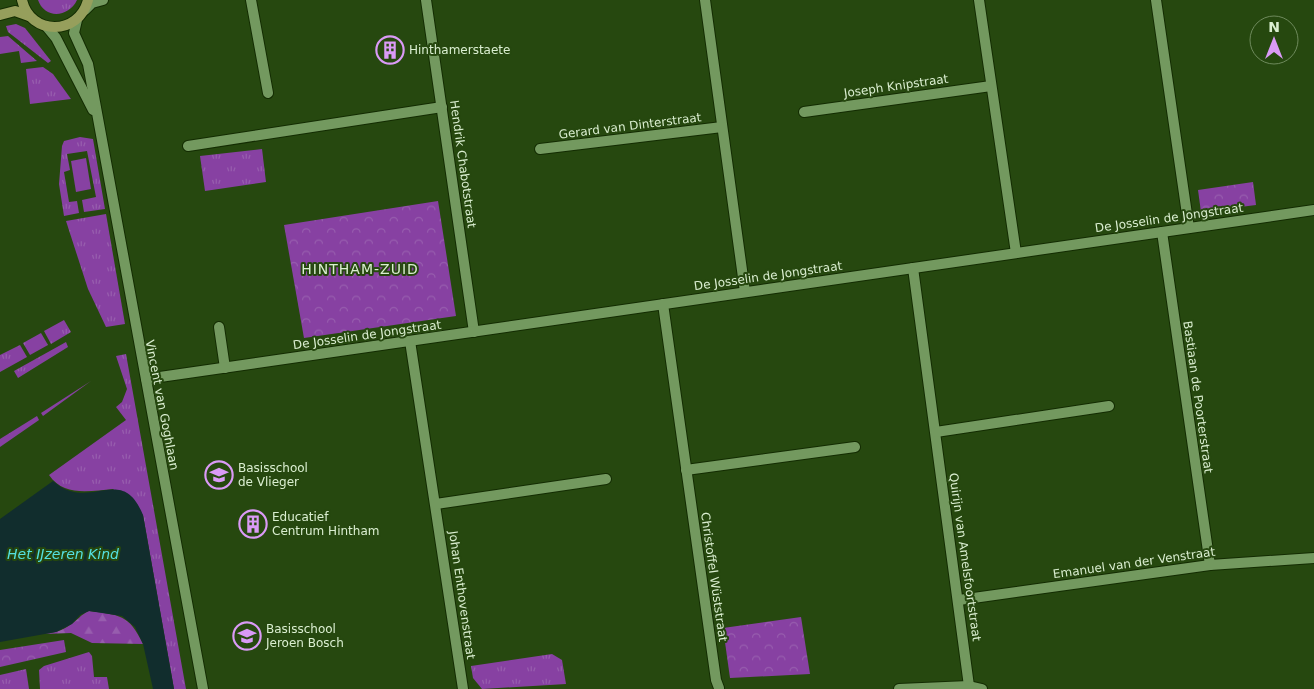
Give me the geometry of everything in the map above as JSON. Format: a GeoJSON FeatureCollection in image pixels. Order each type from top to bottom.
{"type":"FeatureCollection","features":[{"type":"Feature","properties":{"kind":"street"},"geometry":{"type":"LineString","coordinates":[[22,0],[29,16]]}},
{"type":"Feature","properties":{"kind":"street"},"geometry":{"type":"LineString","coordinates":[[0,15],[15,11],[29,16],[47,27],[68,25],[77,20],[86,5],[104,0]]}},
{"type":"Feature","properties":{"kind":"street"},"geometry":{"type":"LineString","coordinates":[[251,0],[268,94]]}},
{"type":"Feature","properties":{"kind":"street","name":"Hendrik Chabotstraat"},"geometry":{"type":"LineString","coordinates":[[426,0],[474,332]]}},
{"type":"Feature","properties":{"kind":"street"},"geometry":{"type":"LineString","coordinates":[[704,0],[745,292]]}},
{"type":"Feature","properties":{"kind":"street"},"geometry":{"type":"LineString","coordinates":[[979,0],[1016,253]]}},
{"type":"Feature","properties":{"kind":"street"},"geometry":{"type":"LineString","coordinates":[[1156,0],[1189,228]]}},
{"type":"Feature","properties":{"kind":"street","name":"Vincent van Goghlaan"},"geometry":{"type":"LineString","coordinates":[[77,20],[74,33],[88,64],[203,689]]}},
{"type":"Feature","properties":{"kind":"street","name":"Vincent van Goghlaan"},"geometry":{"type":"LineString","coordinates":[[47,27],[56,38],[99,125]]}},
{"type":"Feature","properties":{"kind":"street","name":"Joseph Knipstraat"},"geometry":{"type":"LineString","coordinates":[[804,112],[991,86]]}},
{"type":"Feature","properties":{"kind":"street"},"geometry":{"type":"LineString","coordinates":[[188,146],[442,107]]}},
{"type":"Feature","properties":{"kind":"street","name":"Gerard van Dinterstraat"},"geometry":{"type":"LineString","coordinates":[[540,149],[722,127]]}},
{"type":"Feature","properties":{"kind":"street","name":"De Josselin de Jongstraat"},"geometry":{"type":"LineString","coordinates":[[146,379],[1314,210]]}},
{"type":"Feature","properties":{"kind":"street","name":"Bastiaan de Poorterstraat"},"geometry":{"type":"LineString","coordinates":[[1162,232],[1210,565]]}},
{"type":"Feature","properties":{"kind":"street","name":"Quirijn van Amelsfoortstraat"},"geometry":{"type":"LineString","coordinates":[[913,268],[959,600],[969,686]]}},
{"type":"Feature","properties":{"kind":"street","name":"Christoffel Wüststraat"},"geometry":{"type":"LineString","coordinates":[[664,304],[686,470],[716,680],[719,689]]}},
{"type":"Feature","properties":{"kind":"street"},"geometry":{"type":"LineString","coordinates":[[219,327],[225,368]]}},
{"type":"Feature","properties":{"kind":"street","name":"Johan Enthovenstraat"},"geometry":{"type":"LineString","coordinates":[[410,341],[464,689]]}},
{"type":"Feature","properties":{"kind":"street"},"geometry":{"type":"LineString","coordinates":[[936,432],[1110,406]]}},
{"type":"Feature","properties":{"kind":"street"},"geometry":{"type":"LineString","coordinates":[[686,470],[855,446]]}},
{"type":"Feature","properties":{"kind":"street"},"geometry":{"type":"LineString","coordinates":[[436,504],[606,479]]}},
{"type":"Feature","properties":{"kind":"street","name":"Emanuel van der Venstraat"},"geometry":{"type":"LineString","coordinates":[[959,600],[1210,565],[1314,558]]}},
{"type":"Feature","properties":{"kind":"street"},"geometry":{"type":"LineString","coordinates":[[898,689],[969,686],[982,689]]}},
{"type":"Feature","properties":{"kind":"green space"},"geometry":{"type":"Polygon","coordinates":[[[38,0],[77,0],[69,10],[57,14],[46,11],[38,0]]]}},
{"type":"Feature","properties":{"kind":"green space"},"geometry":{"type":"Polygon","coordinates":[[[16,24],[25,28],[51,61],[48,63],[8,32],[6,26],[16,24]]]}},
{"type":"Feature","properties":{"kind":"green space"},"geometry":{"type":"Polygon","coordinates":[[[8,36],[37,61],[21,63],[19,51],[0,54],[0,37],[8,36]]]}},
{"type":"Feature","properties":{"kind":"green space"},"geometry":{"type":"Polygon","coordinates":[[[43,67],[53,74],[71,99],[30,104],[26,69],[43,67]]]}},
{"type":"Feature","properties":{"kind":"green space"},"geometry":{"type":"Polygon","coordinates":[[[80,137],[93,139],[105,209],[84,212],[82,200],[96,197],[87,151],[67,154],[70,170],[64,172],[69,202],[77,201],[79,213],[64,216],[59,184],[62,146],[64,141],[80,137]]]}},
{"type":"Feature","properties":{"kind":"green space"},"geometry":{"type":"Polygon","coordinates":[[[262,149],[266,182],[205,191],[200,156],[262,149]]]}},
{"type":"Feature","properties":{"kind":"green space"},"geometry":{"type":"Polygon","coordinates":[[[86,158],[91,189],[76,192],[71,161],[86,158]]]}},
{"type":"Feature","properties":{"kind":"green space"},"geometry":{"type":"Polygon","coordinates":[[[1253,182],[1256,205],[1201,212],[1198,190],[1253,182]]]}},
{"type":"Feature","properties":{"kind":"green space"},"geometry":{"type":"Polygon","coordinates":[[[438,201],[456,316],[304,338],[284,225],[438,201]]]}},
{"type":"Feature","properties":{"kind":"green space"},"geometry":{"type":"Polygon","coordinates":[[[106,214],[125,324],[106,327],[88,289],[66,221],[106,214]]]}},
{"type":"Feature","properties":{"kind":"green space"},"geometry":{"type":"Polygon","coordinates":[[[64,320],[71,332],[51,344],[44,331],[64,320]]]}},
{"type":"Feature","properties":{"kind":"green space"},"geometry":{"type":"Polygon","coordinates":[[[41,333],[48,345],[30,355],[23,343],[41,333]]]}},
{"type":"Feature","properties":{"kind":"green space"},"geometry":{"type":"Polygon","coordinates":[[[66,342],[68,347],[18,378],[14,371],[66,342]]]}},
{"type":"Feature","properties":{"kind":"green space"},"geometry":{"type":"Polygon","coordinates":[[[20,345],[27,357],[0,372],[0,355],[20,345]]]}},
{"type":"Feature","properties":{"kind":"green space"},"geometry":{"type":"Polygon","coordinates":[[[126,354],[186,689],[174,689],[143,515],[113,489],[70,490],[55,482],[49,475],[126,420],[116,407],[122,402],[127,389],[116,356],[126,354]]]}},
{"type":"Feature","properties":{"kind":"green space"},"geometry":{"type":"Polygon","coordinates":[[[91,381],[43,416],[41,413],[91,381]]]}},
{"type":"Feature","properties":{"kind":"green space"},"geometry":{"type":"Polygon","coordinates":[[[37,416],[39,420],[0,447],[0,439],[37,416]]]}},
{"type":"Feature","properties":{"kind":"green space"},"geometry":{"type":"Polygon","coordinates":[[[89,611],[116,615],[128,621],[143,644],[92,643],[71,633],[44,634],[64,629],[89,611]]]}},
{"type":"Feature","properties":{"kind":"green space"},"geometry":{"type":"Polygon","coordinates":[[[801,617],[810,674],[730,678],[723,628],[801,617]]]}},
{"type":"Feature","properties":{"kind":"green space"},"geometry":{"type":"Polygon","coordinates":[[[64,640],[66,652],[0,667],[0,650],[64,640]]]}},
{"type":"Feature","properties":{"kind":"green space"},"geometry":{"type":"Polygon","coordinates":[[[89,652],[92,656],[94,677],[107,677],[109,689],[40,689],[39,670],[44,666],[89,652]]]}},
{"type":"Feature","properties":{"kind":"green space"},"geometry":{"type":"Polygon","coordinates":[[[552,654],[562,660],[566,684],[482,689],[473,678],[471,666],[552,654]]]}},
{"type":"Feature","properties":{"kind":"green space"},"geometry":{"type":"Polygon","coordinates":[[[26,669],[29,689],[0,689],[0,675],[26,669]]]}},
{"type":"Feature","properties":{"kind":"water","name":"Het IJzeren Kind"},"geometry":{"type":"Polygon","coordinates":[[[53,481],[65,489],[79,493],[119,490],[128,493],[136,501],[143,515],[174,689],[153,689],[143,644],[135,627],[122,616],[89,611],[80,615],[72,624],[56,632],[0,642],[0,519],[53,481]]]}},
{"type":"Feature","properties":{"kind":"place","name":"Hinthamerstaete"},"geometry":{"type":"Point","coordinates":[390,50]}},
{"type":"Feature","properties":{"kind":"place","name":"Basisschool de Vlieger"},"geometry":{"type":"Point","coordinates":[219,475]}},
{"type":"Feature","properties":{"kind":"place","name":"Educatief Centrum Hintham"},"geometry":{"type":"Point","coordinates":[253,524]}},
{"type":"Feature","properties":{"kind":"place","name":"Basisschool Jeroen Bosch"},"geometry":{"type":"Point","coordinates":[247,636]}},
{"type":"Feature","properties":{"kind":"district","name":"HINTHAM-ZUID"},"geometry":{"type":"Point","coordinates":[360,269]}}]}
